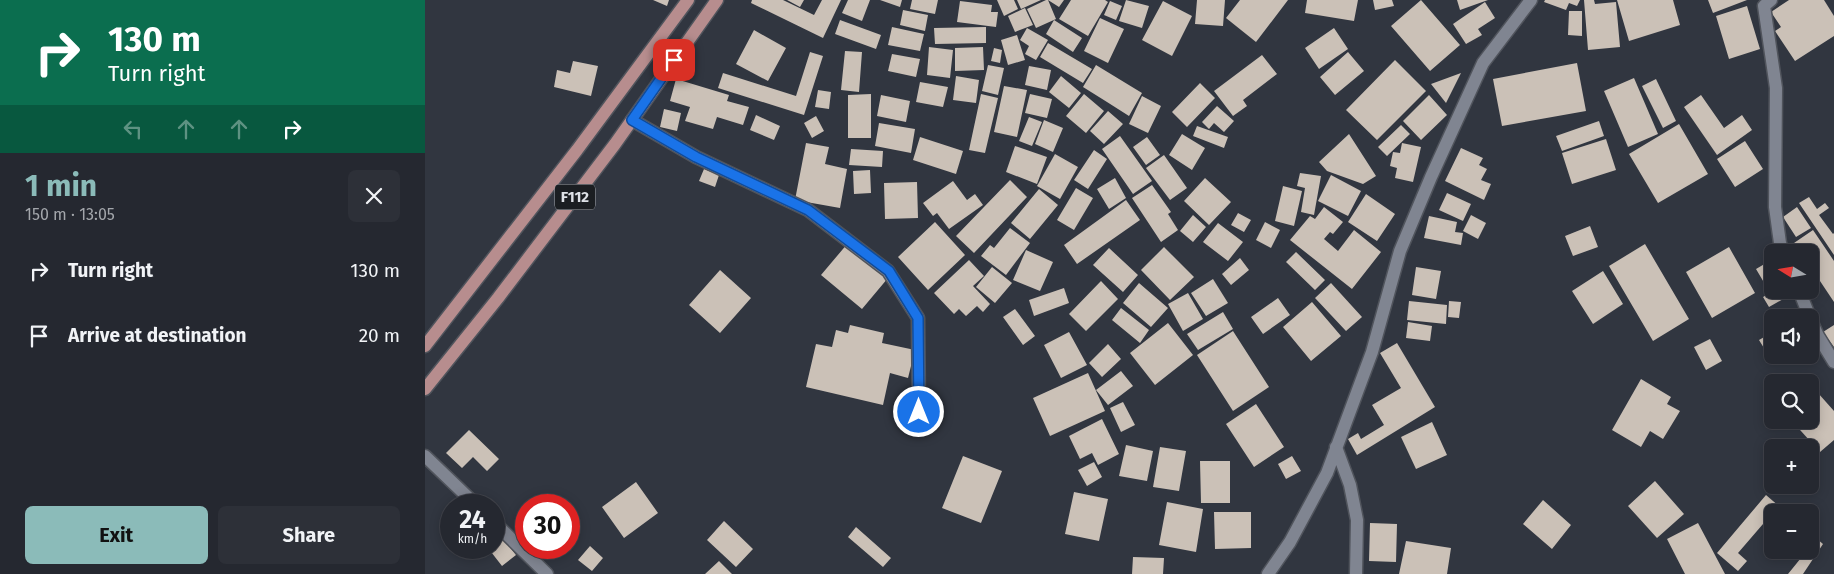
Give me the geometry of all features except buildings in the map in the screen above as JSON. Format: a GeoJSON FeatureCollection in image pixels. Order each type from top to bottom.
{"type":"FeatureCollection","features":[{"type":"Feature","properties":{"kind":"main road","name":"F112"},"geometry":{"type":"LineString","coordinates":[[425,346],[577,150],[689,0]]}},
{"type":"Feature","properties":{"kind":"main road","name":"F112"},"geometry":{"type":"LineString","coordinates":[[425,389],[498,298],[632,120],[717,0]]}},
{"type":"Feature","properties":{"kind":"street"},"geometry":{"type":"LineString","coordinates":[[1268,574],[1290,542],[1327,473],[1372,352],[1400,251],[1431,177],[1483,63],[1531,0]]}},
{"type":"Feature","properties":{"kind":"street"},"geometry":{"type":"LineString","coordinates":[[1771,0],[1764,6],[1776,88],[1775,207],[1780,244]]}},
{"type":"Feature","properties":{"kind":"street"},"geometry":{"type":"LineString","coordinates":[[632,120],[696,157],[808,210],[889,271],[918,318],[919,412]]}},
{"type":"Feature","properties":{"kind":"street"},"geometry":{"type":"LineString","coordinates":[[1819,339],[1834,362]]}},
{"type":"Feature","properties":{"kind":"street"},"geometry":{"type":"LineString","coordinates":[[1337,447],[1350,485],[1357,520],[1356,574]]}},
{"type":"Feature","properties":{"kind":"street"},"geometry":{"type":"LineString","coordinates":[[425,456],[465,494]]}},
{"type":"Feature","properties":{"kind":"street"},"geometry":{"type":"LineString","coordinates":[[505,533],[547,574]]}},
{"type":"Feature","properties":{"kind":"route"},"geometry":{"type":"LineString","coordinates":[[674,60],[632,120],[696,157],[808,210],[889,271],[918,318],[919,412]]}}]}
